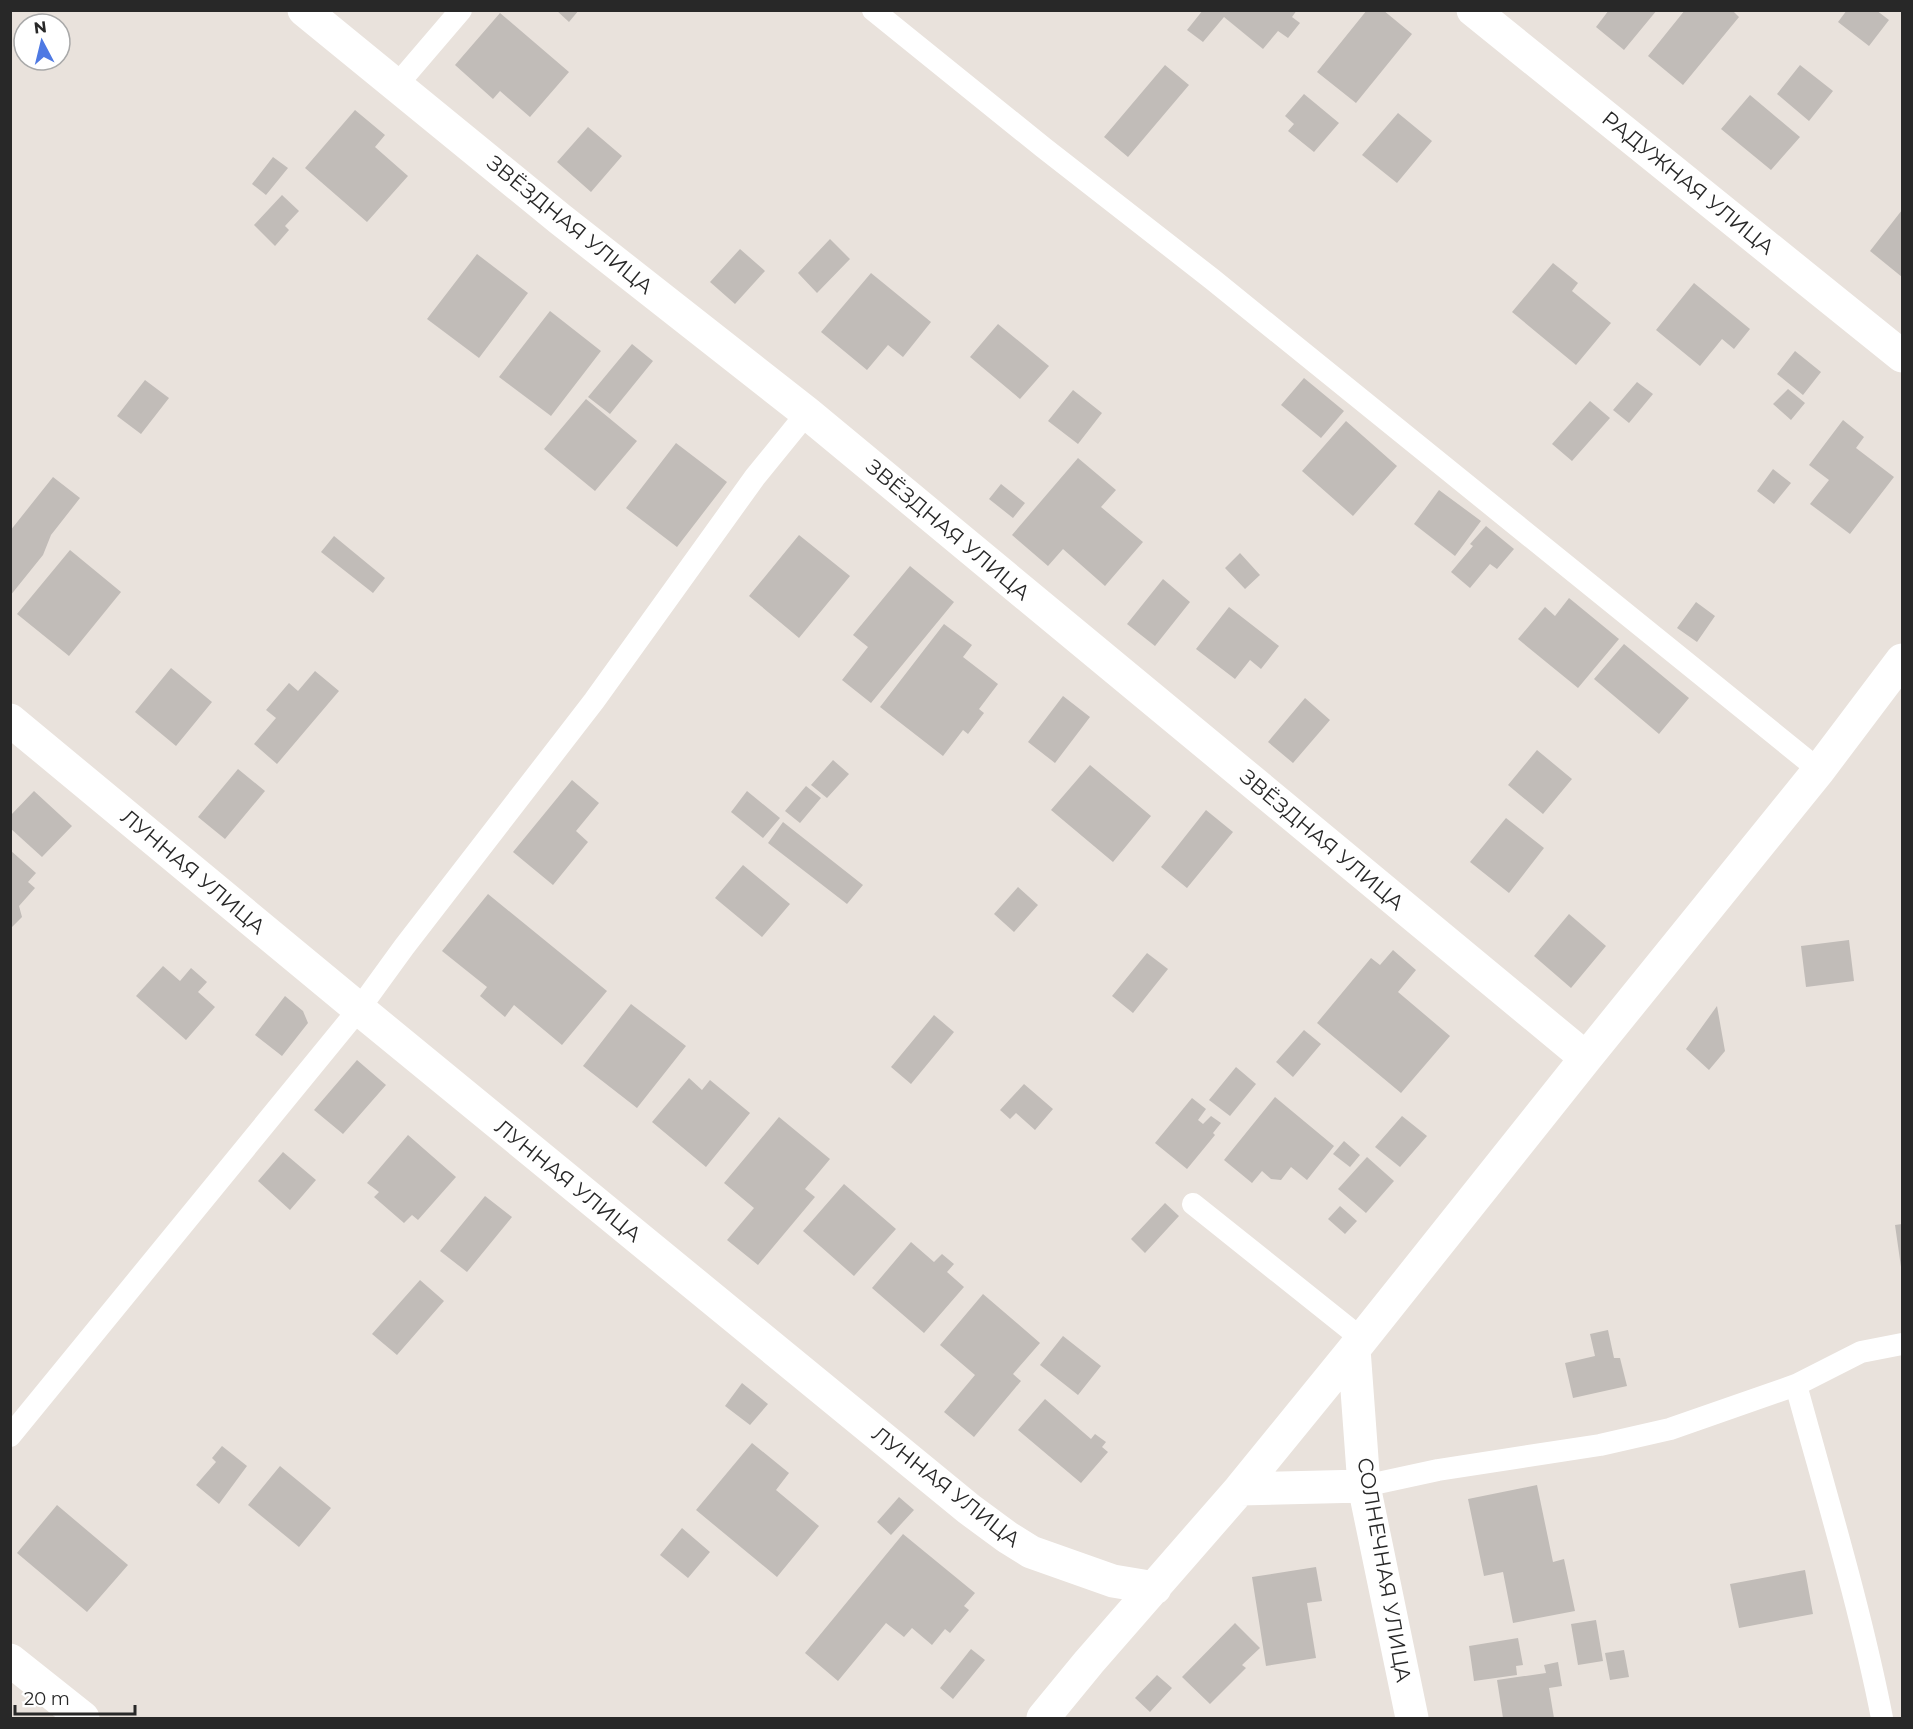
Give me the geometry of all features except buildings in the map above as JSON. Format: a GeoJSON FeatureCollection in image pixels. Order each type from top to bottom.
{"type":"FeatureCollection","features":[{"type":"Feature","properties":{"kind":"street","name":"ЗВЁЗДНАЯ УЛИЦА"},"geometry":{"type":"LineString","coordinates":[[304,10],[560,219],[807,413],[1586,1058]]}},
{"type":"Feature","properties":{"kind":"street","name":"РАДУЖНАЯ УЛИЦА"},"geometry":{"type":"LineString","coordinates":[[1473,10],[1902,356]]}},
{"type":"Feature","properties":{"kind":"street"},"geometry":{"type":"LineString","coordinates":[[1043,1719],[1089,1662],[1240,1489],[1358,1344],[1819,770],[1902,660]]}},
{"type":"Feature","properties":{"kind":"street","name":"ЛУННАЯ УЛИЦА"},"geometry":{"type":"LineString","coordinates":[[10,720],[358,1009],[935,1481],[1007,1537],[1031,1552],[1113,1581],[1155,1588]]}},
{"type":"Feature","properties":{"kind":"street","name":"СОЛНЕЧНАЯ УЛИЦА"},"geometry":{"type":"LineString","coordinates":[[1358,1344],[1364,1486],[1412,1719]]}},
{"type":"Feature","properties":{"kind":"street"},"geometry":{"type":"LineString","coordinates":[[1240,1489],[1364,1486]]}},
{"type":"Feature","properties":{"kind":"street"},"geometry":{"type":"LineString","coordinates":[[10,1660],[83,1719]]}},
{"type":"Feature","properties":{"kind":"lane"},"geometry":{"type":"LineString","coordinates":[[396,86],[461,10]]}},
{"type":"Feature","properties":{"kind":"lane"},"geometry":{"type":"LineString","coordinates":[[873,10],[1044,148],[1212,279],[1819,770]]}},
{"type":"Feature","properties":{"kind":"lane"},"geometry":{"type":"LineString","coordinates":[[10,1436],[358,1009],[594,701],[756,477],[807,413]]}},
{"type":"Feature","properties":{"kind":"lane"},"geometry":{"type":"LineString","coordinates":[[1193,1204],[1358,1344]]}},
{"type":"Feature","properties":{"kind":"lane"},"geometry":{"type":"LineString","coordinates":[[1364,1486],[1438,1470],[1600,1444],[1670,1429],[1796,1385],[1861,1352],[1902,1344]]}},
{"type":"Feature","properties":{"kind":"lane"},"geometry":{"type":"LineString","coordinates":[[1796,1385],[1837,1534],[1882,1719]]}}]}
